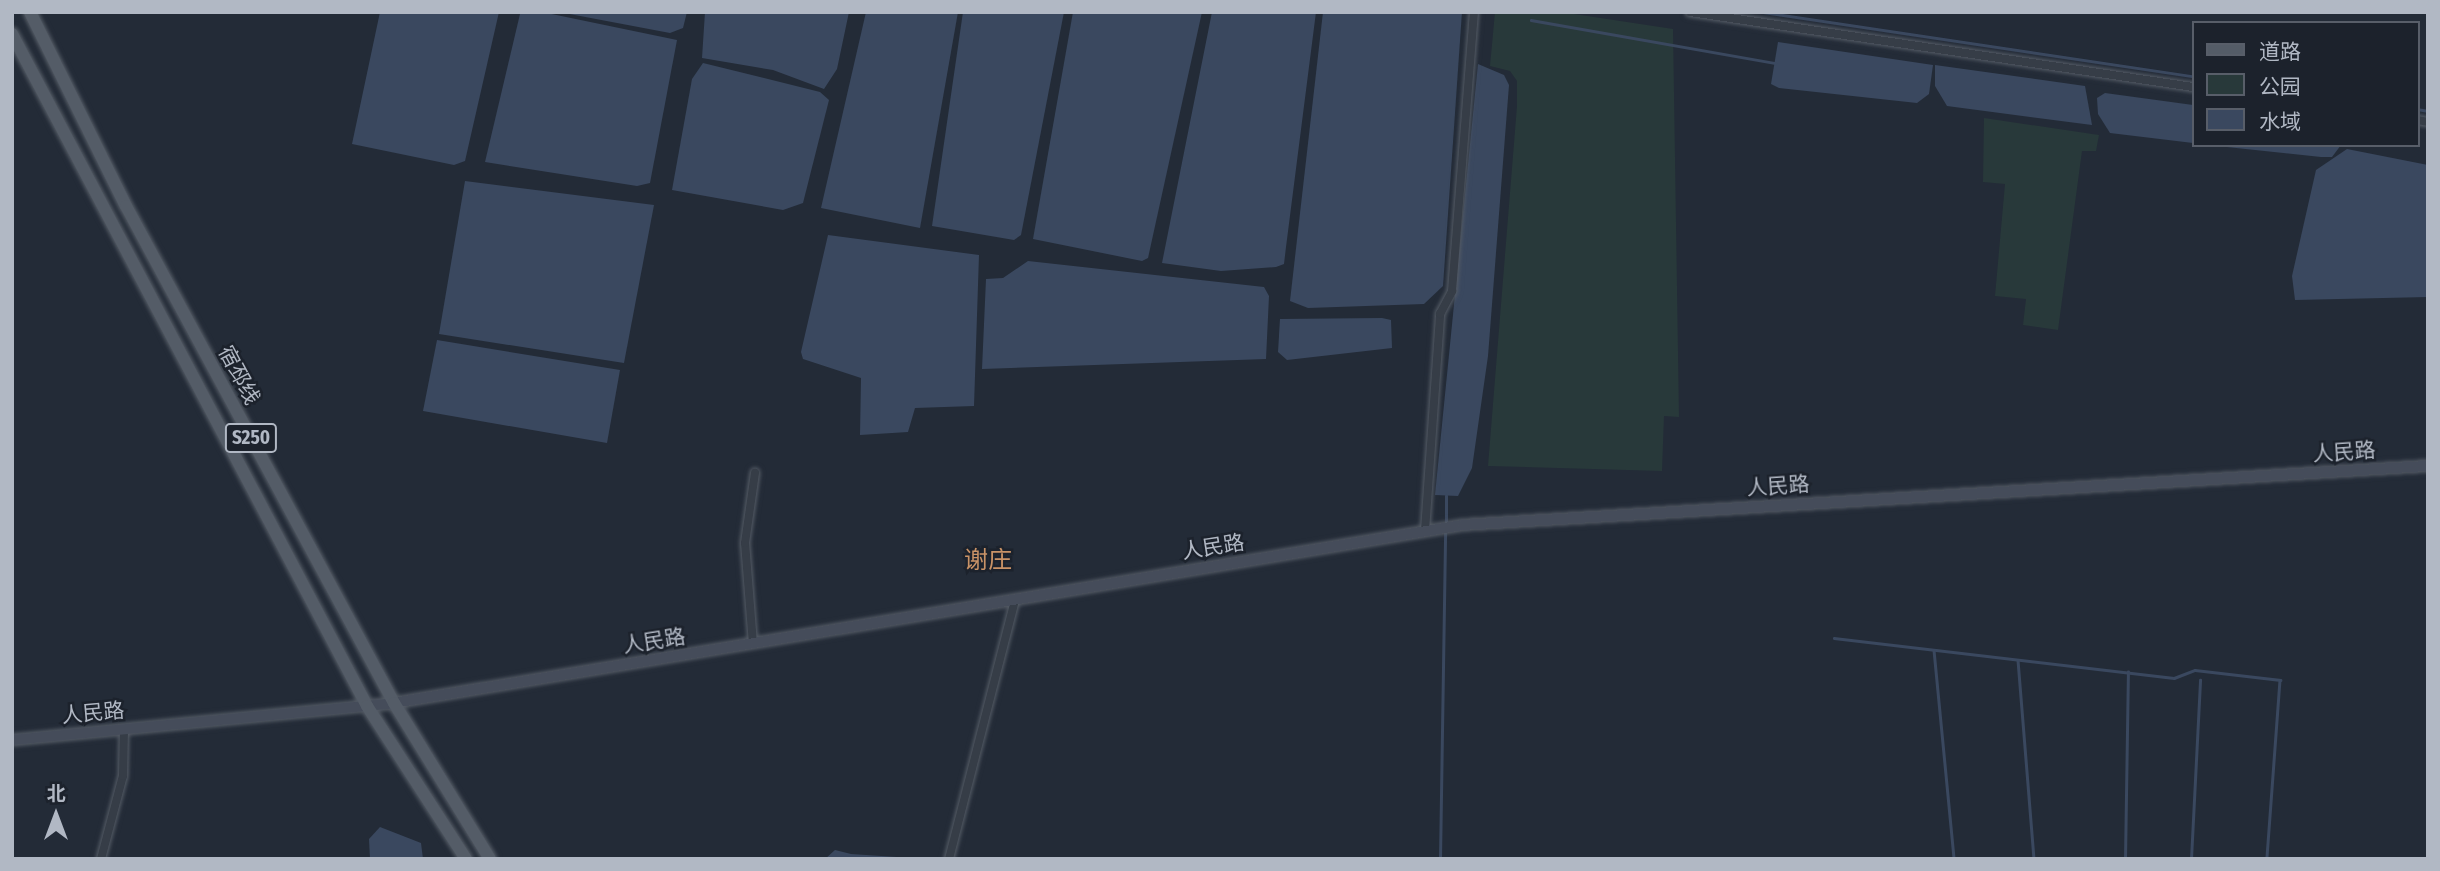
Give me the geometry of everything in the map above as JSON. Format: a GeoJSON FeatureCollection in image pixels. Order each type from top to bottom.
{"type":"FeatureCollection","features":[{"type":"Feature","properties":{"kind":"main road","name":"宿邳线"},"geometry":{"type":"LineString","coordinates":[[30,12],[126,206],[394,704],[489,857]]}},
{"type":"Feature","properties":{"kind":"main road","name":"宿邳线"},"geometry":{"type":"LineString","coordinates":[[12,34],[368,706],[466,859]]}},
{"type":"Feature","properties":{"kind":"street"},"geometry":{"type":"LineString","coordinates":[[1425,531],[1440,314],[1452,291],[1474,12]]}},
{"type":"Feature","properties":{"kind":"street"},"geometry":{"type":"LineString","coordinates":[[1690,12],[2192,87]]}},
{"type":"Feature","properties":{"kind":"street","name":"人民路"},"geometry":{"type":"LineString","coordinates":[[12,740],[394,704],[1446,528],[2428,466]]}},
{"type":"Feature","properties":{"kind":"street"},"geometry":{"type":"LineString","coordinates":[[752,644],[745,543],[755,473]]}},
{"type":"Feature","properties":{"kind":"street"},"geometry":{"type":"LineString","coordinates":[[949,859],[1015,600]]}},
{"type":"Feature","properties":{"kind":"street"},"geometry":{"type":"LineString","coordinates":[[101,859],[123,776],[124,729]]}},
{"type":"Feature","properties":{"kind":"green space"},"geometry":{"type":"Polygon","coordinates":[[[1495,12],[1561,12],[1673,29],[1679,417],[1664,416],[1662,471],[1488,466],[1517,106],[1517,81],[1510,71],[1490,66],[1495,12]]]}},
{"type":"Feature","properties":{"kind":"green space"},"geometry":{"type":"Polygon","coordinates":[[[1984,118],[2099,135],[2096,151],[2082,151],[2058,330],[2023,325],[2026,299],[1995,296],[2005,184],[1983,182],[1984,118]]]}},
{"type":"Feature","properties":{"kind":"water"},"geometry":{"type":"Polygon","coordinates":[[[380,12],[499,12],[465,161],[454,165],[352,144],[380,12]]]}},
{"type":"Feature","properties":{"kind":"water"},"geometry":{"type":"Polygon","coordinates":[[[542,12],[677,40],[650,183],[637,186],[485,162],[520,14],[542,12]]]}},
{"type":"Feature","properties":{"kind":"water"},"geometry":{"type":"Polygon","coordinates":[[[559,12],[687,12],[683,28],[670,33],[559,12]]]}},
{"type":"Feature","properties":{"kind":"water"},"geometry":{"type":"Polygon","coordinates":[[[705,12],[849,12],[837,69],[824,89],[773,70],[702,58],[705,12]]]}},
{"type":"Feature","properties":{"kind":"water"},"geometry":{"type":"Polygon","coordinates":[[[866,12],[958,12],[920,228],[821,208],[866,12]]]}},
{"type":"Feature","properties":{"kind":"water"},"geometry":{"type":"Polygon","coordinates":[[[963,12],[1064,12],[1021,235],[1014,240],[932,226],[963,12]]]}},
{"type":"Feature","properties":{"kind":"water"},"geometry":{"type":"Polygon","coordinates":[[[1073,12],[1202,12],[1148,258],[1142,261],[1033,239],[1073,12]]]}},
{"type":"Feature","properties":{"kind":"water"},"geometry":{"type":"Polygon","coordinates":[[[1212,12],[1316,12],[1284,264],[1276,267],[1221,271],[1162,263],[1212,12]]]}},
{"type":"Feature","properties":{"kind":"water"},"geometry":{"type":"Polygon","coordinates":[[[1323,12],[1462,12],[1443,286],[1424,304],[1308,308],[1290,301],[1323,12]]]}},
{"type":"Feature","properties":{"kind":"water"},"geometry":{"type":"Polygon","coordinates":[[[1778,42],[1933,65],[1929,94],[1917,103],[1779,88],[1771,84],[1778,42]]]}},
{"type":"Feature","properties":{"kind":"water"},"geometry":{"type":"Polygon","coordinates":[[[703,63],[820,92],[829,100],[803,203],[783,210],[672,190],[692,79],[703,63]]]}},
{"type":"Feature","properties":{"kind":"water"},"geometry":{"type":"Polygon","coordinates":[[[1478,64],[1504,75],[1509,85],[1488,356],[1472,468],[1458,496],[1435,495],[1478,64]]]}},
{"type":"Feature","properties":{"kind":"water"},"geometry":{"type":"Polygon","coordinates":[[[1935,65],[2085,86],[2092,125],[1947,106],[1935,86],[1935,65]]]}},
{"type":"Feature","properties":{"kind":"water"},"geometry":{"type":"Polygon","coordinates":[[[2105,93],[2192,105],[2192,143],[2110,133],[2098,114],[2097,98],[2105,93]]]}},
{"type":"Feature","properties":{"kind":"water"},"geometry":{"type":"Polygon","coordinates":[[[2227,147],[2340,147],[2332,157],[2227,147]]]}},
{"type":"Feature","properties":{"kind":"water"},"geometry":{"type":"Polygon","coordinates":[[[2347,149],[2428,165],[2428,297],[2295,300],[2292,276],[2316,170],[2347,149]]]}},
{"type":"Feature","properties":{"kind":"water"},"geometry":{"type":"Polygon","coordinates":[[[465,181],[654,205],[624,363],[439,334],[465,181]]]}},
{"type":"Feature","properties":{"kind":"water"},"geometry":{"type":"Polygon","coordinates":[[[828,235],[979,255],[974,406],[915,408],[908,432],[860,435],[861,378],[803,359],[801,352],[828,235]]]}},
{"type":"Feature","properties":{"kind":"water"},"geometry":{"type":"Polygon","coordinates":[[[1028,261],[1264,287],[1269,296],[1266,359],[982,369],[986,279],[1003,278],[1028,261]]]}},
{"type":"Feature","properties":{"kind":"water"},"geometry":{"type":"Polygon","coordinates":[[[1280,319],[1391,320],[1392,348],[1287,360],[1278,352],[1280,319]]]}},
{"type":"Feature","properties":{"kind":"water"},"geometry":{"type":"Polygon","coordinates":[[[437,340],[620,370],[607,443],[423,411],[437,340]]]}},
{"type":"Feature","properties":{"kind":"water"},"geometry":{"type":"Polygon","coordinates":[[[380,827],[421,843],[423,859],[370,859],[369,839],[380,827]]]}},
{"type":"Feature","properties":{"kind":"water"},"geometry":{"type":"Polygon","coordinates":[[[835,850],[851,854],[927,859],[825,859],[835,850]]]}},
{"type":"Feature","properties":{"kind":"waterway"},"geometry":{"type":"LineString","coordinates":[[1763,12],[2192,76]]}},
{"type":"Feature","properties":{"kind":"waterway"},"geometry":{"type":"LineString","coordinates":[[1531,20],[1775,63]]}},
{"type":"Feature","properties":{"kind":"waterway"},"geometry":{"type":"LineString","coordinates":[[2419,109],[2428,111]]}},
{"type":"Feature","properties":{"kind":"waterway"},"geometry":{"type":"LineString","coordinates":[[1446,496],[1446,523]]}},
{"type":"Feature","properties":{"kind":"waterway"},"geometry":{"type":"LineString","coordinates":[[1440,859],[1445,530]]}},
{"type":"Feature","properties":{"kind":"waterway"},"geometry":{"type":"LineString","coordinates":[[1834,638],[2174,678],[2195,670],[2280,680],[2267,859]]}},
{"type":"Feature","properties":{"kind":"waterway"},"geometry":{"type":"LineString","coordinates":[[1934,650],[1954,859]]}},
{"type":"Feature","properties":{"kind":"waterway"},"geometry":{"type":"LineString","coordinates":[[2018,660],[2034,859]]}},
{"type":"Feature","properties":{"kind":"waterway"},"geometry":{"type":"LineString","coordinates":[[2125,859],[2128,672]]}},
{"type":"Feature","properties":{"kind":"waterway"},"geometry":{"type":"LineString","coordinates":[[2191,859],[2200,680]]}},
{"type":"Feature","properties":{"kind":"district","name":"谢庄"},"geometry":{"type":"Point","coordinates":[988,561]}}]}
